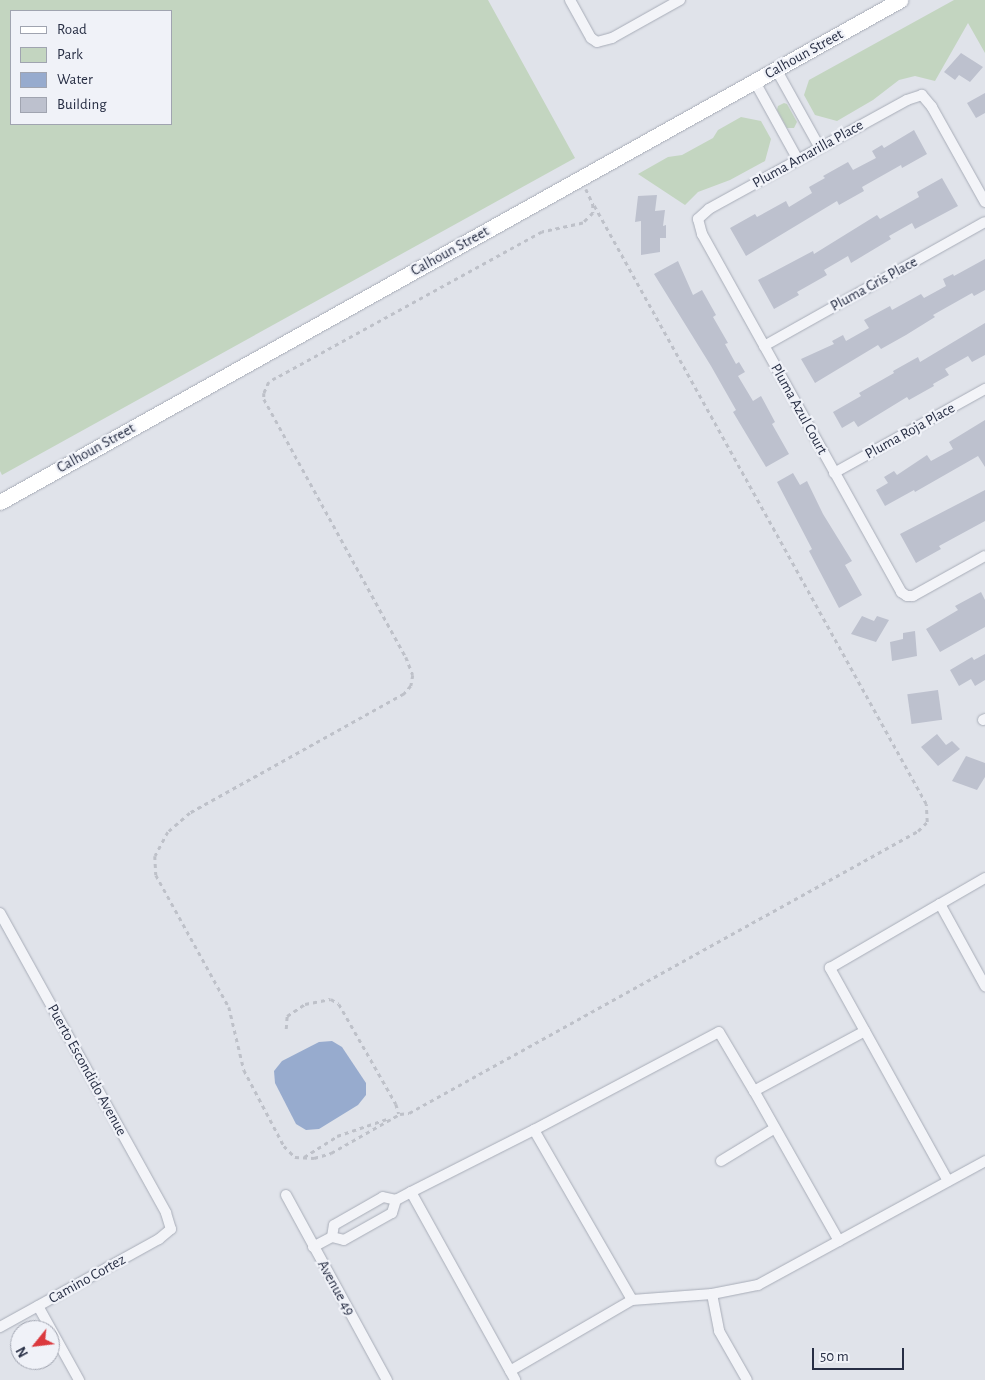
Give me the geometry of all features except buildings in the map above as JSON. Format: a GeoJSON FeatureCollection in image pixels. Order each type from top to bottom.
{"type":"FeatureCollection","features":[{"type":"Feature","properties":{"kind":"street"},"geometry":{"type":"LineString","coordinates":[[570,0],[591,38],[597,42],[612,38],[680,0]]}},
{"type":"Feature","properties":{"kind":"street","name":"Calhoun Street"},"geometry":{"type":"LineString","coordinates":[[0,502],[900,0]]}},
{"type":"Feature","properties":{"kind":"street"},"geometry":{"type":"LineString","coordinates":[[776,69],[820,148]]}},
{"type":"Feature","properties":{"kind":"street"},"geometry":{"type":"LineString","coordinates":[[754,82],[798,160]]}},
{"type":"Feature","properties":{"kind":"street","name":"Pluma Amarilla Place"},"geometry":{"type":"LineString","coordinates":[[698,219],[709,209],[907,100],[922,95],[932,107],[985,202]]}},
{"type":"Feature","properties":{"kind":"street","name":"Pluma Azul Court"},"geometry":{"type":"LineString","coordinates":[[698,219],[702,234],[901,592],[907,596],[922,592],[985,556]]}},
{"type":"Feature","properties":{"kind":"street","name":"Pluma Gris Place"},"geometry":{"type":"LineString","coordinates":[[764,346],[985,222]]}},
{"type":"Feature","properties":{"kind":"street","name":"Pluma Roja Place"},"geometry":{"type":"LineString","coordinates":[[834,473],[985,389]]}},
{"type":"Feature","properties":{"kind":"street"},"geometry":{"type":"LineString","coordinates":[[948,1182],[830,968],[985,878]]}},
{"type":"Feature","properties":{"kind":"street"},"geometry":{"type":"LineString","coordinates":[[940,904],[985,986]]}},
{"type":"Feature","properties":{"kind":"street","name":"Puerto Escondido Avenue"},"geometry":{"type":"LineString","coordinates":[[0,913],[166,1214],[171,1228]]}},
{"type":"Feature","properties":{"kind":"street"},"geometry":{"type":"LineString","coordinates":[[754,1091],[865,1030]]}},
{"type":"Feature","properties":{"kind":"street"},"geometry":{"type":"LineString","coordinates":[[332,1237],[334,1225],[383,1197],[396,1200],[534,1130],[719,1032],[838,1241]]}},
{"type":"Feature","properties":{"kind":"street"},"geometry":{"type":"LineString","coordinates":[[720,1161],[775,1128]]}},
{"type":"Feature","properties":{"kind":"street"},"geometry":{"type":"LineString","coordinates":[[534,1130],[632,1300]]}},
{"type":"Feature","properties":{"kind":"street"},"geometry":{"type":"LineString","coordinates":[[412,1192],[512,1375],[632,1300],[712,1294],[758,1285],[985,1161]]}},
{"type":"Feature","properties":{"kind":"street","name":"Avenue 49"},"geometry":{"type":"LineString","coordinates":[[286,1195],[387,1380]]}},
{"type":"Feature","properties":{"kind":"street"},"geometry":{"type":"LineString","coordinates":[[313,1247],[332,1237],[344,1240],[392,1213],[396,1200]]}},
{"type":"Feature","properties":{"kind":"street"},"geometry":{"type":"LineString","coordinates":[[362,1209],[370,1225]]}},
{"type":"Feature","properties":{"kind":"street","name":"Camino Cortez"},"geometry":{"type":"LineString","coordinates":[[0,1327],[159,1239],[171,1228]]}},
{"type":"Feature","properties":{"kind":"street"},"geometry":{"type":"LineString","coordinates":[[712,1294],[719,1331],[747,1380]]}},
{"type":"Feature","properties":{"kind":"street"},"geometry":{"type":"LineString","coordinates":[[38,1306],[79,1380]]}},
{"type":"Feature","properties":{"kind":"path"},"geometry":{"type":"LineString","coordinates":[[303,1157],[337,1136],[400,1114],[409,1113],[910,836],[926,822],[926,804],[581,179]]}},
{"type":"Feature","properties":{"kind":"path"},"geometry":{"type":"LineString","coordinates":[[400,1114],[331,1153],[314,1158],[295,1157],[284,1146],[244,1070],[229,1007],[156,875],[155,856],[168,832],[190,813],[404,694],[411,686],[413,675],[406,657],[264,400],[264,393],[269,382],[542,232],[584,223],[593,213],[594,204]]}},
{"type":"Feature","properties":{"kind":"path"},"geometry":{"type":"LineString","coordinates":[[286,1029],[287,1016],[305,1004],[331,999],[339,1004],[356,1031],[400,1114]]}},
{"type":"Feature","properties":{"kind":"green space"},"geometry":{"type":"Polygon","coordinates":[[[0,0],[488,0],[575,158],[2,475],[0,471],[0,0]]]}},
{"type":"Feature","properties":{"kind":"green space"},"geometry":{"type":"Polygon","coordinates":[[[954,0],[985,0],[985,53],[968,23],[935,81],[915,76],[899,80],[873,100],[837,121],[815,115],[804,95],[809,80],[954,0]]]}},
{"type":"Feature","properties":{"kind":"green space"},"geometry":{"type":"Polygon","coordinates":[[[784,103],[787,104],[797,122],[794,128],[787,128],[777,110],[778,106],[784,103]]]}},
{"type":"Feature","properties":{"kind":"green space"},"geometry":{"type":"Polygon","coordinates":[[[741,117],[761,121],[771,139],[765,161],[730,180],[698,192],[685,205],[638,174],[668,157],[682,155],[713,138],[718,130],[741,117]]]}},
{"type":"Feature","properties":{"kind":"water"},"geometry":{"type":"Polygon","coordinates":[[[332,1041],[342,1047],[366,1083],[366,1095],[358,1105],[319,1129],[306,1130],[296,1124],[275,1083],[274,1071],[282,1061],[319,1042],[332,1041]]]}}]}
